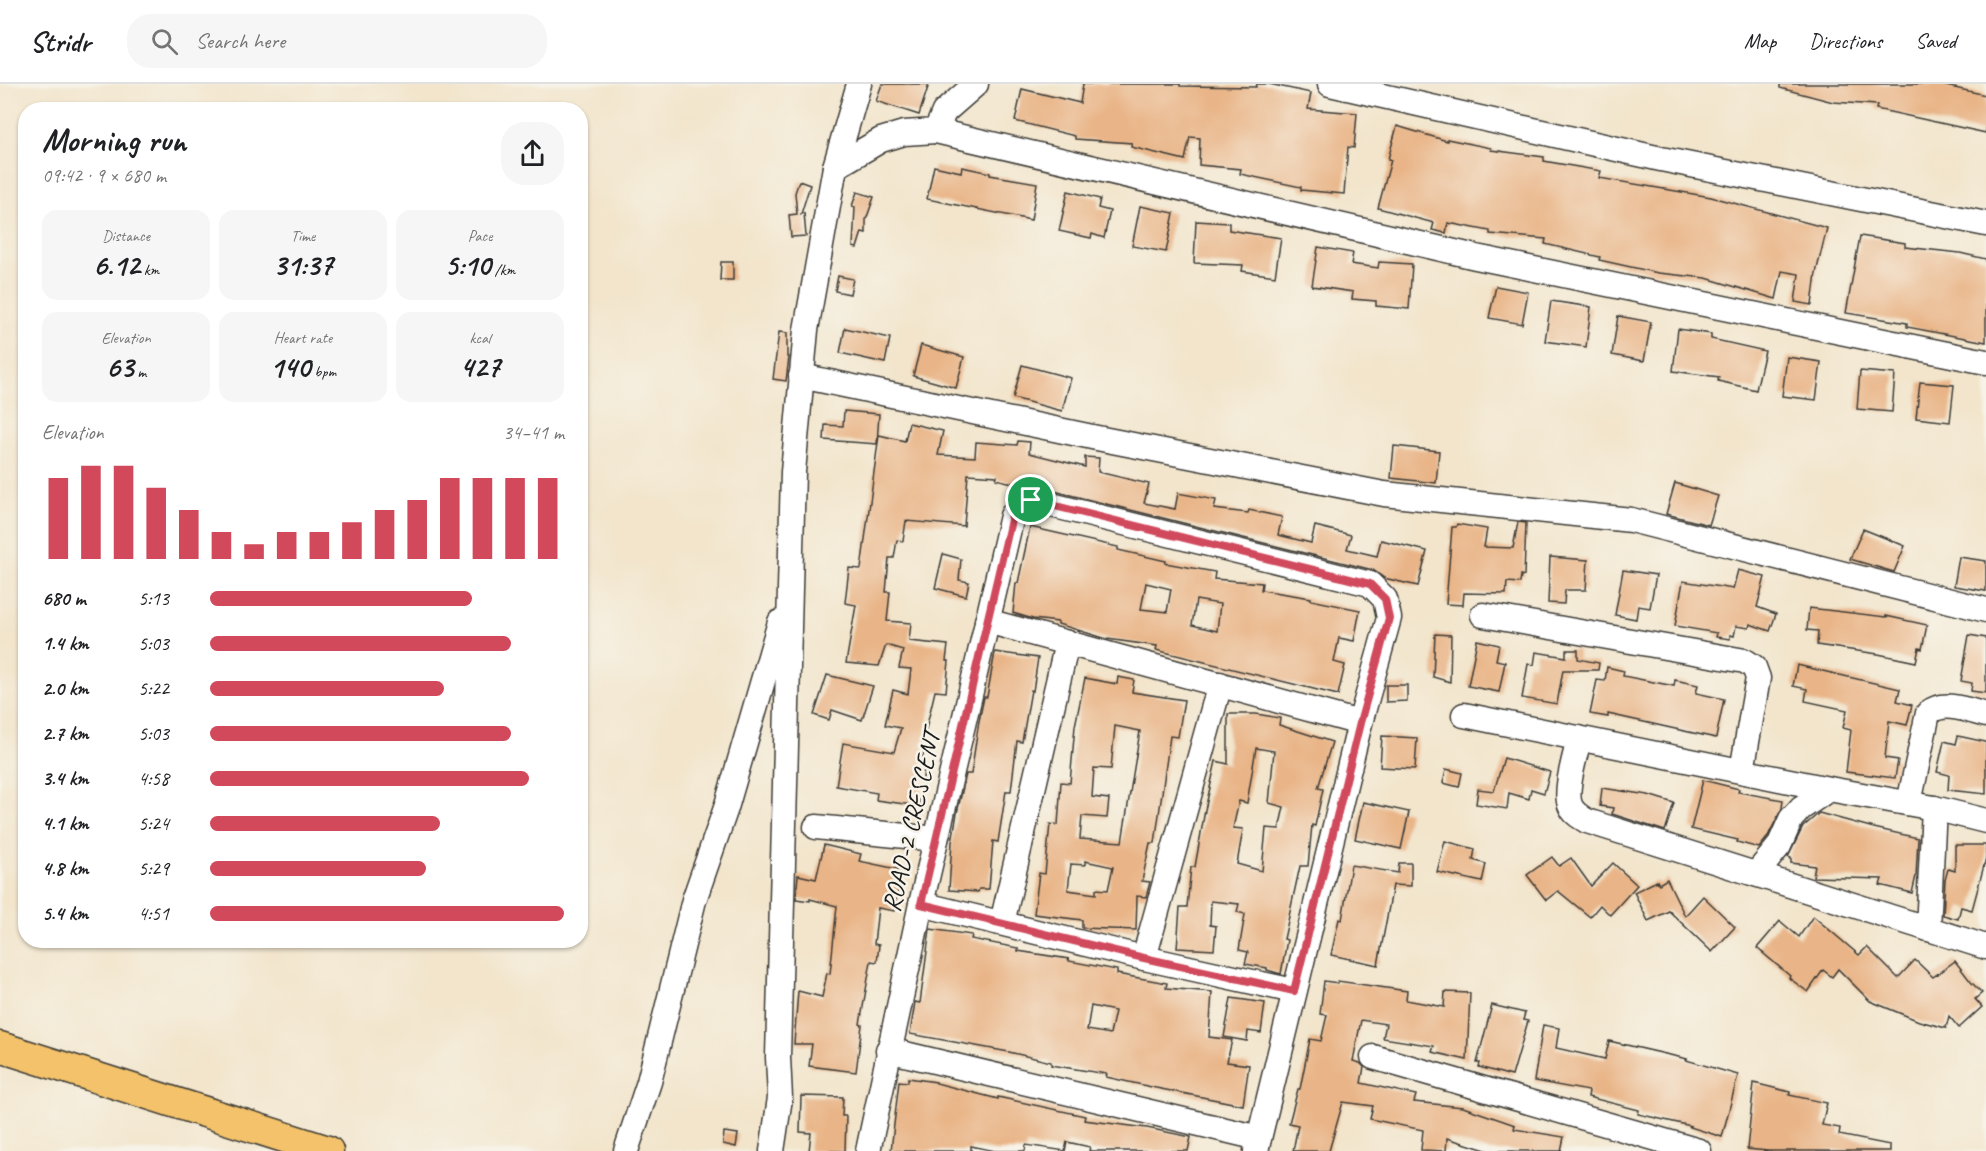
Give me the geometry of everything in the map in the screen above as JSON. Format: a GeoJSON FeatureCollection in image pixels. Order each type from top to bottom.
{"type":"FeatureCollection","features":[{"type":"Feature","properties":{"kind":"main road"},"geometry":{"type":"LineString","coordinates":[[0,1047],[328,1151]]}},
{"type":"Feature","properties":{"kind":"street"},"geometry":{"type":"LineString","coordinates":[[772,1151],[780,1098],[778,1057],[793,472],[806,330],[835,167],[859,84]]}},
{"type":"Feature","properties":{"kind":"street"},"geometry":{"type":"LineString","coordinates":[[940,122],[953,84]]}},
{"type":"Feature","properties":{"kind":"street"},"geometry":{"type":"LineString","coordinates":[[835,167],[881,140],[940,122],[976,84]]}},
{"type":"Feature","properties":{"kind":"street"},"geometry":{"type":"LineString","coordinates":[[1330,84],[1661,159],[1986,224]]}},
{"type":"Feature","properties":{"kind":"street"},"geometry":{"type":"LineString","coordinates":[[940,122],[1476,257],[1986,362]]}},
{"type":"Feature","properties":{"kind":"street"},"geometry":{"type":"LineString","coordinates":[[801,376],[1097,438],[1384,494],[1631,520],[1986,610]]}},
{"type":"Feature","properties":{"kind":"street","name":"ROAD-2 CRESCENT"},"geometry":{"type":"LineString","coordinates":[[868,1151],[888,1050],[936,839],[1012,516],[1018,506],[1031,500],[1370,584],[1385,599],[1389,618],[1360,723]]}},
{"type":"Feature","properties":{"kind":"street"},"geometry":{"type":"LineString","coordinates":[[624,1150],[649,1082],[694,900],[752,720],[790,585]]}},
{"type":"Feature","properties":{"kind":"street"},"geometry":{"type":"LineString","coordinates":[[1483,615],[1745,661],[1754,667],[1758,678],[1742,771]]}},
{"type":"Feature","properties":{"kind":"street"},"geometry":{"type":"LineString","coordinates":[[888,1050],[1258,1144],[1360,723],[987,621]]}},
{"type":"Feature","properties":{"kind":"street"},"geometry":{"type":"LineString","coordinates":[[1002,924],[1067,642]]}},
{"type":"Feature","properties":{"kind":"street"},"geometry":{"type":"LineString","coordinates":[[1144,958],[1220,684]]}},
{"type":"Feature","properties":{"kind":"street"},"geometry":{"type":"LineString","coordinates":[[1909,803],[1928,713],[1935,707],[1951,706],[1986,715]]}},
{"type":"Feature","properties":{"kind":"street"},"geometry":{"type":"LineString","coordinates":[[1464,715],[1934,808],[1986,821]]}},
{"type":"Feature","properties":{"kind":"street"},"geometry":{"type":"LineString","coordinates":[[1579,738],[1568,793],[1570,806],[1577,816],[1986,946]]}},
{"type":"Feature","properties":{"kind":"street"},"geometry":{"type":"LineString","coordinates":[[1756,874],[1779,846],[1791,819],[1801,808],[1829,789]]}},
{"type":"Feature","properties":{"kind":"street"},"geometry":{"type":"LineString","coordinates":[[1928,929],[1934,808]]}},
{"type":"Feature","properties":{"kind":"street"},"geometry":{"type":"LineString","coordinates":[[816,828],[936,839]]}},
{"type":"Feature","properties":{"kind":"street"},"geometry":{"type":"LineString","coordinates":[[921,904],[1144,958],[1294,991]]}},
{"type":"Feature","properties":{"kind":"street"},"geometry":{"type":"LineString","coordinates":[[1373,1057],[1699,1151]]}},
{"type":"Feature","properties":{"kind":"building"},"geometry":{"type":"Polygon","coordinates":[[[882,84],[929,84],[919,115],[876,101],[882,84]]]}},
{"type":"Feature","properties":{"kind":"building"},"geometry":{"type":"Polygon","coordinates":[[[1083,84],[1256,87],[1257,84],[1269,84],[1311,93],[1308,109],[1357,113],[1354,148],[1348,147],[1344,194],[1301,190],[1301,187],[1240,174],[1241,169],[1199,165],[1200,138],[1190,137],[1185,160],[1131,147],[1132,143],[1075,139],[1075,136],[1015,121],[1022,89],[1080,103],[1083,84]]]}},
{"type":"Feature","properties":{"kind":"building"},"geometry":{"type":"Polygon","coordinates":[[[1780,84],[1937,84],[1986,95],[1986,133],[1876,109],[1877,105],[1833,102],[1780,88],[1780,84]]]}},
{"type":"Feature","properties":{"kind":"building"},"geometry":{"type":"Polygon","coordinates":[[[1397,126],[1447,141],[1447,139],[1491,148],[1491,150],[1544,157],[1544,161],[1601,171],[1599,178],[1711,197],[1827,228],[1816,273],[1812,305],[1795,302],[1799,274],[1782,271],[1776,299],[1706,278],[1658,273],[1599,260],[1600,257],[1545,244],[1546,239],[1490,234],[1490,231],[1448,223],[1446,233],[1432,230],[1434,223],[1378,208],[1391,160],[1388,159],[1397,126]]]}},
{"type":"Feature","properties":{"kind":"building"},"geometry":{"type":"Polygon","coordinates":[[[934,166],[961,172],[962,167],[990,173],[990,175],[1037,183],[1031,220],[927,199],[934,166]]]}},
{"type":"Feature","properties":{"kind":"building"},"geometry":{"type":"Polygon","coordinates":[[[799,181],[810,185],[801,214],[804,213],[806,236],[791,237],[789,215],[797,214],[795,193],[799,181]]]}},
{"type":"Feature","properties":{"kind":"building"},"geometry":{"type":"Polygon","coordinates":[[[1068,191],[1100,199],[1098,208],[1110,211],[1104,238],[1092,234],[1091,238],[1059,231],[1068,191]]]}},
{"type":"Feature","properties":{"kind":"building"},"geometry":{"type":"Polygon","coordinates":[[[857,192],[874,197],[866,220],[866,233],[862,232],[857,248],[853,247],[855,207],[852,206],[857,192]]]}},
{"type":"Feature","properties":{"kind":"building"},"geometry":{"type":"Polygon","coordinates":[[[1140,206],[1174,213],[1166,252],[1132,246],[1140,206]]]}},
{"type":"Feature","properties":{"kind":"building"},"geometry":{"type":"Polygon","coordinates":[[[1196,221],[1229,223],[1229,230],[1281,238],[1275,276],[1242,271],[1243,265],[1194,263],[1196,221]]]}},
{"type":"Feature","properties":{"kind":"building"},"geometry":{"type":"Polygon","coordinates":[[[1860,236],[1905,243],[1905,247],[1960,253],[1986,259],[1986,342],[1907,327],[1907,323],[1846,313],[1860,236]]]}},
{"type":"Feature","properties":{"kind":"building"},"geometry":{"type":"Polygon","coordinates":[[[1318,247],[1353,253],[1351,264],[1378,268],[1379,262],[1412,264],[1409,309],[1376,306],[1376,301],[1352,299],[1353,292],[1312,286],[1318,247]]]}},
{"type":"Feature","properties":{"kind":"building"},"geometry":{"type":"Polygon","coordinates":[[[721,262],[733,262],[733,280],[720,280],[721,262]]]}},
{"type":"Feature","properties":{"kind":"building"},"geometry":{"type":"Polygon","coordinates":[[[838,276],[853,279],[850,294],[835,291],[838,276]]]}},
{"type":"Feature","properties":{"kind":"building"},"geometry":{"type":"Polygon","coordinates":[[[1496,286],[1528,292],[1522,324],[1489,318],[1496,286]]]}},
{"type":"Feature","properties":{"kind":"building"},"geometry":{"type":"Polygon","coordinates":[[[1551,301],[1591,307],[1586,347],[1545,341],[1551,301]]]}},
{"type":"Feature","properties":{"kind":"building"},"geometry":{"type":"Polygon","coordinates":[[[1618,316],[1651,322],[1644,361],[1612,355],[1618,316]]]}},
{"type":"Feature","properties":{"kind":"building"},"geometry":{"type":"Polygon","coordinates":[[[845,328],[890,338],[885,363],[840,353],[845,328]]]}},
{"type":"Feature","properties":{"kind":"building"},"geometry":{"type":"Polygon","coordinates":[[[1678,329],[1711,334],[1711,339],[1765,351],[1756,390],[1718,381],[1719,377],[1673,371],[1678,329]]]}},
{"type":"Feature","properties":{"kind":"building"},"geometry":{"type":"Polygon","coordinates":[[[779,332],[787,333],[787,357],[789,357],[786,381],[773,379],[779,332]]]}},
{"type":"Feature","properties":{"kind":"building"},"geometry":{"type":"Polygon","coordinates":[[[921,345],[964,357],[956,388],[913,376],[921,345]]]}},
{"type":"Feature","properties":{"kind":"building"},"geometry":{"type":"Polygon","coordinates":[[[1787,357],[1821,362],[1816,400],[1782,396],[1787,357]]]}},
{"type":"Feature","properties":{"kind":"building"},"geometry":{"type":"Polygon","coordinates":[[[1022,365],[1071,378],[1062,411],[1013,398],[1022,365]]]}},
{"type":"Feature","properties":{"kind":"building"},"geometry":{"type":"Polygon","coordinates":[[[1860,371],[1895,374],[1892,412],[1857,409],[1860,371]]]}},
{"type":"Feature","properties":{"kind":"building"},"geometry":{"type":"Polygon","coordinates":[[[1920,382],[1954,385],[1950,422],[1916,418],[1920,382]]]}},
{"type":"Feature","properties":{"kind":"building"},"geometry":{"type":"Polygon","coordinates":[[[844,411],[879,414],[877,444],[824,440],[825,425],[843,426],[844,411]]]}},
{"type":"Feature","properties":{"kind":"building"},"geometry":{"type":"Polygon","coordinates":[[[909,423],[943,431],[938,455],[975,457],[976,442],[1017,445],[1018,441],[1030,442],[1029,453],[1085,467],[1085,457],[1099,458],[1098,472],[1149,484],[1144,503],[1175,509],[1178,493],[1216,500],[1214,509],[1248,513],[1249,510],[1282,517],[1278,535],[1311,543],[1315,526],[1351,535],[1347,549],[1377,556],[1381,540],[1427,551],[1418,586],[1384,578],[1373,570],[1034,486],[1028,487],[996,479],[997,476],[968,474],[964,526],[906,521],[903,541],[897,540],[894,558],[889,558],[886,592],[890,592],[887,621],[911,623],[909,641],[948,645],[946,661],[949,661],[946,692],[935,691],[922,746],[926,747],[921,762],[925,763],[919,806],[876,800],[877,793],[836,786],[843,743],[894,752],[901,728],[885,725],[893,690],[908,694],[911,669],[899,668],[903,650],[886,645],[879,666],[846,663],[856,605],[845,603],[849,568],[861,569],[879,435],[905,441],[909,423]]]}},
{"type":"Feature","properties":{"kind":"building"},"geometry":{"type":"Polygon","coordinates":[[[1394,446],[1439,451],[1436,483],[1391,478],[1394,446]]]}},
{"type":"Feature","properties":{"kind":"building"},"geometry":{"type":"Polygon","coordinates":[[[1675,483],[1718,496],[1709,525],[1666,514],[1675,483]]]}},
{"type":"Feature","properties":{"kind":"building"},"geometry":{"type":"Polygon","coordinates":[[[1518,522],[1526,523],[1524,576],[1521,575],[1520,583],[1507,582],[1506,594],[1464,593],[1463,605],[1446,604],[1452,527],[1456,527],[1457,524],[1487,529],[1484,547],[1513,548],[1518,522]]]}},
{"type":"Feature","properties":{"kind":"building"},"geometry":{"type":"Polygon","coordinates":[[[1030,527],[1118,547],[1118,550],[1166,561],[1165,563],[1215,572],[1214,579],[1262,583],[1261,590],[1311,598],[1311,600],[1360,610],[1354,641],[1339,638],[1334,662],[1345,665],[1338,695],[1156,650],[1157,646],[1107,639],[1058,624],[1058,622],[1033,619],[1013,613],[1016,583],[1018,583],[1030,527]],[[1146,583],[1141,609],[1167,612],[1171,589],[1146,583]],[[1196,600],[1192,625],[1217,631],[1220,604],[1196,600]]]}},
{"type":"Feature","properties":{"kind":"building"},"geometry":{"type":"Polygon","coordinates":[[[1863,529],[1905,546],[1894,572],[1850,559],[1863,529]]]}},
{"type":"Feature","properties":{"kind":"building"},"geometry":{"type":"Polygon","coordinates":[[[943,554],[961,559],[959,580],[969,582],[966,596],[935,588],[943,554]]]}},
{"type":"Feature","properties":{"kind":"building"},"geometry":{"type":"Polygon","coordinates":[[[1550,557],[1588,560],[1586,590],[1565,590],[1564,604],[1548,603],[1550,557]]]}},
{"type":"Feature","properties":{"kind":"building"},"geometry":{"type":"Polygon","coordinates":[[[1959,557],[1986,561],[1986,591],[1954,586],[1959,557]]]}},
{"type":"Feature","properties":{"kind":"building"},"geometry":{"type":"Polygon","coordinates":[[[1623,570],[1656,575],[1650,608],[1638,606],[1636,619],[1615,615],[1623,570]]]}},
{"type":"Feature","properties":{"kind":"building"},"geometry":{"type":"Polygon","coordinates":[[[1738,570],[1765,577],[1757,607],[1776,614],[1770,631],[1750,624],[1749,628],[1736,626],[1734,636],[1730,635],[1730,639],[1716,637],[1717,633],[1675,626],[1683,581],[1733,589],[1738,570]]]}},
{"type":"Feature","properties":{"kind":"building"},"geometry":{"type":"Polygon","coordinates":[[[1809,608],[1886,616],[1927,625],[1922,649],[1919,648],[1916,662],[1817,645],[1818,631],[1807,630],[1809,608]]]}},
{"type":"Feature","properties":{"kind":"building"},"geometry":{"type":"Polygon","coordinates":[[[1435,634],[1451,635],[1450,682],[1433,677],[1435,634]]]}},
{"type":"Feature","properties":{"kind":"building"},"geometry":{"type":"Polygon","coordinates":[[[1969,635],[1986,638],[1986,693],[1971,691],[1972,683],[1961,681],[1969,635]]]}},
{"type":"Feature","properties":{"kind":"building"},"geometry":{"type":"Polygon","coordinates":[[[1477,640],[1499,645],[1496,660],[1505,662],[1499,692],[1468,686],[1477,640]]]}},
{"type":"Feature","properties":{"kind":"building"},"geometry":{"type":"Polygon","coordinates":[[[1566,650],[1578,650],[1578,659],[1599,663],[1598,670],[1563,670],[1557,704],[1522,698],[1528,664],[1534,665],[1536,652],[1566,657],[1566,650]]]}},
{"type":"Feature","properties":{"kind":"building"},"geometry":{"type":"Polygon","coordinates":[[[995,652],[1038,658],[1033,691],[1031,690],[1022,742],[1017,741],[1011,791],[1006,791],[998,842],[993,841],[989,889],[979,889],[978,892],[949,890],[952,842],[957,813],[966,774],[971,774],[979,721],[984,697],[987,697],[995,652]]]}},
{"type":"Feature","properties":{"kind":"building"},"geometry":{"type":"Polygon","coordinates":[[[1797,665],[1900,689],[1897,701],[1912,705],[1907,725],[1889,721],[1885,758],[1898,760],[1895,778],[1846,772],[1851,730],[1843,728],[1847,710],[1805,701],[1807,689],[1793,686],[1797,665]]]}},
{"type":"Feature","properties":{"kind":"building"},"geometry":{"type":"Polygon","coordinates":[[[1607,667],[1624,671],[1623,676],[1674,686],[1675,680],[1698,685],[1696,693],[1724,699],[1716,738],[1608,714],[1608,717],[1590,714],[1597,680],[1605,681],[1607,667]]]}},
{"type":"Feature","properties":{"kind":"building"},"geometry":{"type":"Polygon","coordinates":[[[827,675],[873,686],[862,720],[832,710],[829,720],[814,715],[827,675]]]}},
{"type":"Feature","properties":{"kind":"building"},"geometry":{"type":"Polygon","coordinates":[[[1118,677],[1134,680],[1132,692],[1184,700],[1178,737],[1170,736],[1155,843],[1150,843],[1142,881],[1150,882],[1146,897],[1137,896],[1136,930],[1082,928],[1082,920],[1034,914],[1039,873],[1045,874],[1050,824],[1058,825],[1061,782],[1070,783],[1075,726],[1085,678],[1117,684],[1118,677]],[[1115,726],[1111,769],[1094,768],[1092,797],[1109,799],[1107,818],[1082,816],[1080,839],[1122,842],[1140,731],[1115,726]],[[1085,861],[1085,865],[1071,864],[1068,890],[1096,894],[1096,889],[1108,890],[1113,867],[1085,861]]]}},
{"type":"Feature","properties":{"kind":"building"},"geometry":{"type":"Polygon","coordinates":[[[1386,685],[1407,685],[1407,701],[1386,702],[1386,685]]]}},
{"type":"Feature","properties":{"kind":"building"},"geometry":{"type":"Polygon","coordinates":[[[1228,714],[1256,714],[1280,718],[1279,725],[1332,742],[1318,788],[1323,789],[1315,826],[1312,825],[1308,866],[1300,866],[1284,939],[1287,940],[1281,974],[1267,970],[1267,968],[1245,964],[1248,952],[1239,950],[1245,914],[1237,912],[1239,904],[1211,901],[1210,925],[1216,926],[1214,950],[1177,948],[1180,907],[1187,907],[1191,867],[1195,867],[1216,761],[1228,764],[1228,714]],[[1256,748],[1247,803],[1239,801],[1233,828],[1243,829],[1237,864],[1262,871],[1266,828],[1279,829],[1284,807],[1269,803],[1274,751],[1256,748]]]}},
{"type":"Feature","properties":{"kind":"building"},"geometry":{"type":"Polygon","coordinates":[[[1382,736],[1417,738],[1415,769],[1380,767],[1382,736]]]}},
{"type":"Feature","properties":{"kind":"building"},"geometry":{"type":"Polygon","coordinates":[[[1958,736],[1986,742],[1986,794],[1948,790],[1949,775],[1937,772],[1944,741],[1956,744],[1958,736]]]}},
{"type":"Feature","properties":{"kind":"building"},"geometry":{"type":"Polygon","coordinates":[[[1504,758],[1550,772],[1544,793],[1531,789],[1529,799],[1509,793],[1507,809],[1476,804],[1478,789],[1494,791],[1504,758]]]}},
{"type":"Feature","properties":{"kind":"building"},"geometry":{"type":"Polygon","coordinates":[[[1446,769],[1462,773],[1459,787],[1443,783],[1446,769]]]}},
{"type":"Feature","properties":{"kind":"building"},"geometry":{"type":"Polygon","coordinates":[[[1703,780],[1739,789],[1738,792],[1783,800],[1782,808],[1767,838],[1759,848],[1737,842],[1738,840],[1691,829],[1703,780]]]}},
{"type":"Feature","properties":{"kind":"building"},"geometry":{"type":"Polygon","coordinates":[[[1602,788],[1648,795],[1674,803],[1665,831],[1612,814],[1613,808],[1600,806],[1602,788]]]}},
{"type":"Feature","properties":{"kind":"building"},"geometry":{"type":"Polygon","coordinates":[[[1363,802],[1409,812],[1401,849],[1355,839],[1363,802]]]}},
{"type":"Feature","properties":{"kind":"building"},"geometry":{"type":"Polygon","coordinates":[[[1819,813],[1918,838],[1916,876],[1912,893],[1880,885],[1882,879],[1813,877],[1815,866],[1791,863],[1791,858],[1788,857],[1803,827],[1819,813]]]}},
{"type":"Feature","properties":{"kind":"building"},"geometry":{"type":"Polygon","coordinates":[[[1445,841],[1475,849],[1473,860],[1486,864],[1482,882],[1437,872],[1445,841]]]}},
{"type":"Feature","properties":{"kind":"building"},"geometry":{"type":"Polygon","coordinates":[[[824,845],[861,854],[859,861],[902,870],[894,911],[878,908],[874,944],[879,945],[877,962],[871,961],[860,1024],[862,1025],[856,1072],[809,1066],[812,1044],[794,1044],[798,991],[822,997],[827,973],[830,974],[837,906],[810,899],[810,901],[796,899],[798,875],[816,879],[824,845]]]}},
{"type":"Feature","properties":{"kind":"building"},"geometry":{"type":"Polygon","coordinates":[[[1955,845],[1986,845],[1986,858],[1972,910],[1961,907],[1958,919],[1943,915],[1948,869],[1955,871],[1955,845]]]}},
{"type":"Feature","properties":{"kind":"building"},"geometry":{"type":"Polygon","coordinates":[[[1552,857],[1559,866],[1571,858],[1591,886],[1613,863],[1637,885],[1610,915],[1600,905],[1590,917],[1558,891],[1546,900],[1527,875],[1552,857]]]}},
{"type":"Feature","properties":{"kind":"building"},"geometry":{"type":"Polygon","coordinates":[[[1399,863],[1411,863],[1411,886],[1393,885],[1378,965],[1331,955],[1339,919],[1342,920],[1351,865],[1398,873],[1399,863]]]}},
{"type":"Feature","properties":{"kind":"building"},"geometry":{"type":"Polygon","coordinates":[[[1667,879],[1685,916],[1703,896],[1735,927],[1712,952],[1669,911],[1648,921],[1634,892],[1657,881],[1659,884],[1667,879]]]}},
{"type":"Feature","properties":{"kind":"building"},"geometry":{"type":"Polygon","coordinates":[[[1813,916],[1859,955],[1867,947],[1898,978],[1915,960],[1933,977],[1955,961],[1982,993],[1975,999],[1982,1007],[1959,1028],[1949,1016],[1946,1028],[1919,1021],[1870,1001],[1838,969],[1832,977],[1823,970],[1808,992],[1789,978],[1790,976],[1757,948],[1780,921],[1799,937],[1813,916]]]}},
{"type":"Feature","properties":{"kind":"building"},"geometry":{"type":"Polygon","coordinates":[[[930,929],[972,935],[971,939],[1018,948],[1018,951],[1117,970],[1117,974],[1167,983],[1166,988],[1212,992],[1209,1037],[1232,1040],[1227,1062],[1249,1065],[1243,1105],[1106,1077],[1107,1074],[1051,1065],[1051,1062],[1009,1052],[910,1034],[915,1002],[920,1003],[930,929]],[[1091,1006],[1087,1030],[1110,1034],[1115,1011],[1091,1006]]]}},
{"type":"Feature","properties":{"kind":"building"},"geometry":{"type":"Polygon","coordinates":[[[1324,981],[1407,991],[1406,1000],[1444,1007],[1445,992],[1470,993],[1467,1060],[1432,1052],[1434,1046],[1383,1038],[1386,1024],[1361,1020],[1353,1061],[1364,1067],[1361,1083],[1416,1095],[1414,1102],[1463,1107],[1515,1125],[1514,1129],[1564,1137],[1561,1151],[1489,1151],[1447,1138],[1446,1151],[1421,1150],[1423,1130],[1370,1119],[1373,1106],[1343,1102],[1329,1151],[1293,1151],[1298,1125],[1289,1123],[1298,1089],[1300,1089],[1310,1039],[1321,1041],[1327,1015],[1320,1014],[1324,981]]]}},
{"type":"Feature","properties":{"kind":"building"},"geometry":{"type":"Polygon","coordinates":[[[1231,998],[1265,1003],[1261,1033],[1248,1031],[1247,1041],[1224,1037],[1231,998]]]}},
{"type":"Feature","properties":{"kind":"building"},"geometry":{"type":"Polygon","coordinates":[[[1492,1005],[1525,1013],[1523,1020],[1528,1021],[1512,1076],[1479,1067],[1480,1063],[1477,1063],[1492,1005]]]}},
{"type":"Feature","properties":{"kind":"building"},"geometry":{"type":"Polygon","coordinates":[[[1543,1025],[1559,1028],[1556,1048],[1605,1059],[1609,1041],[1687,1059],[1738,1075],[1722,1137],[1691,1126],[1638,1114],[1639,1110],[1588,1097],[1589,1091],[1534,1081],[1543,1025]]]}},
{"type":"Feature","properties":{"kind":"building"},"geometry":{"type":"Polygon","coordinates":[[[908,1078],[936,1082],[998,1099],[998,1097],[1085,1116],[1084,1120],[1147,1128],[1191,1137],[1188,1151],[1089,1151],[1090,1147],[1067,1142],[1065,1151],[1026,1145],[1025,1151],[995,1151],[971,1146],[971,1151],[891,1151],[899,1081],[908,1082],[908,1078]]]}},
{"type":"Feature","properties":{"kind":"building"},"geometry":{"type":"Polygon","coordinates":[[[1754,1083],[1790,1092],[1789,1095],[1827,1103],[1822,1125],[1840,1128],[1839,1135],[1890,1145],[1890,1151],[1747,1149],[1754,1083]]]}},
{"type":"Feature","properties":{"kind":"building"},"geometry":{"type":"Polygon","coordinates":[[[801,1096],[843,1097],[842,1116],[846,1116],[845,1151],[809,1151],[811,1133],[800,1132],[801,1096]]]}},
{"type":"Feature","properties":{"kind":"building"},"geometry":{"type":"Polygon","coordinates":[[[724,1132],[738,1134],[736,1147],[723,1144],[724,1132]]]}},
{"type":"Feature","properties":{"kind":"route"},"geometry":{"type":"LineString","coordinates":[[1031,500],[1370,584],[1385,599],[1389,618],[1360,723],[1294,991],[1144,958],[921,904],[1012,516],[1018,506],[1031,500]]}}]}
